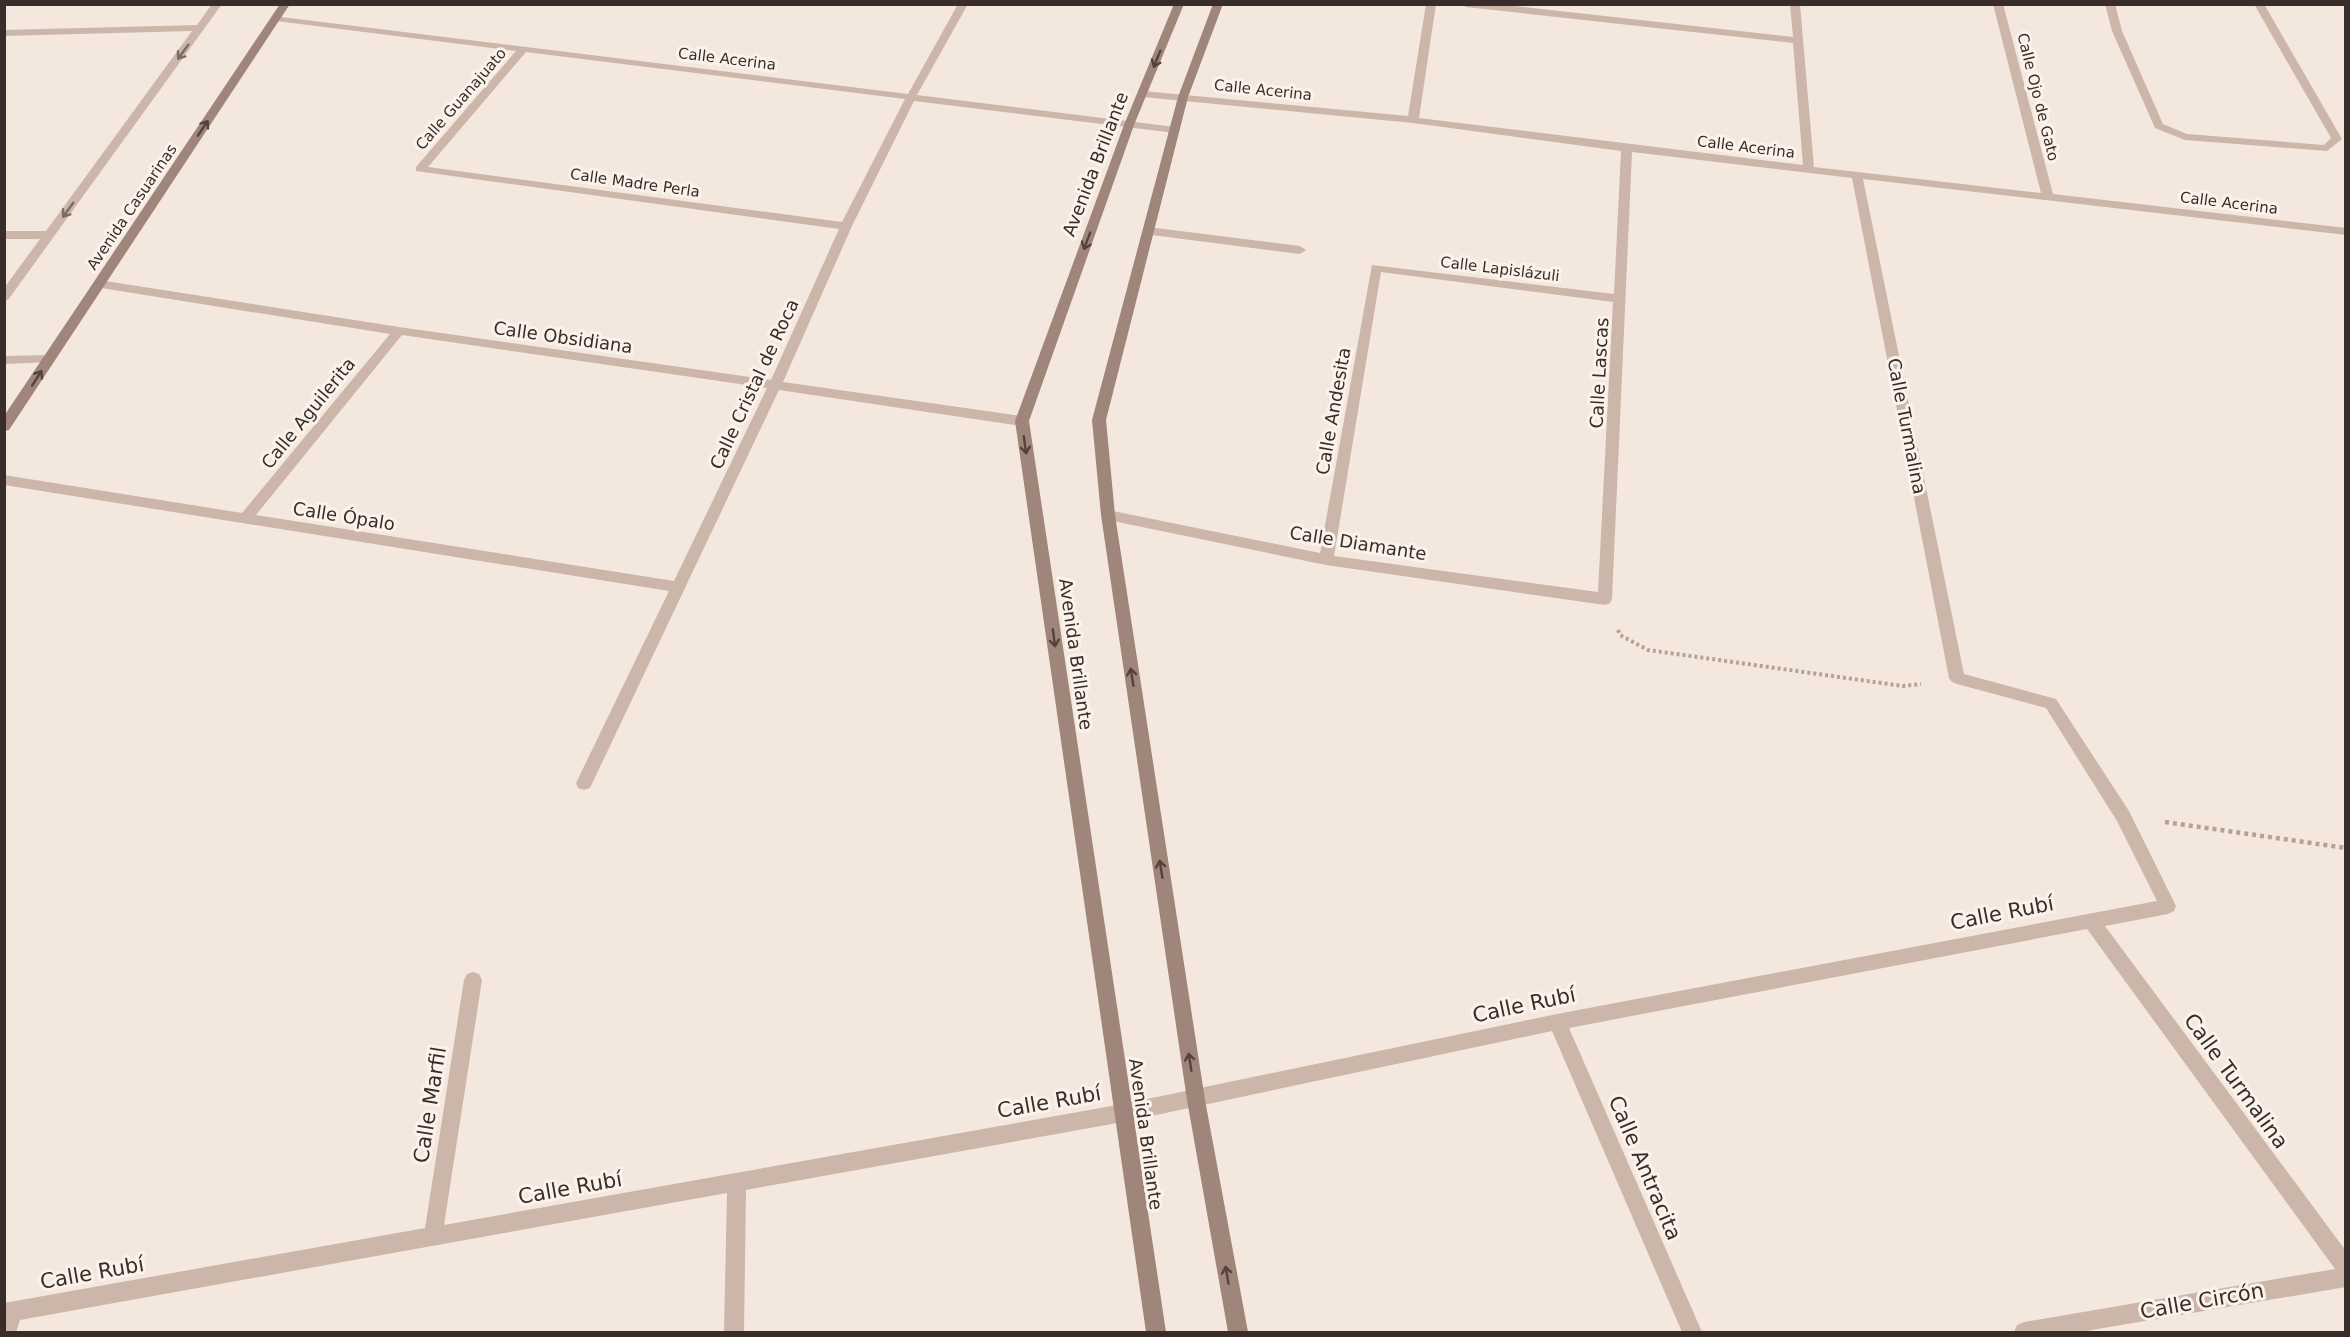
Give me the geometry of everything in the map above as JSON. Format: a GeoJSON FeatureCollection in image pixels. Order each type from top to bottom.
{"type":"FeatureCollection","features":[{"type":"Feature","properties":{"kind":"main road","name":"Avenida Casuarinas"},"geometry":{"type":"LineString","coordinates":[[4,427],[285,4]]}},
{"type":"Feature","properties":{"kind":"main road","name":"Avenida Brillante"},"geometry":{"type":"LineString","coordinates":[[1156,1332],[1022,421],[1129,125],[1179,4]]}},
{"type":"Feature","properties":{"kind":"main road"},"geometry":{"type":"LineString","coordinates":[[1218,4],[1183,97],[1099,420],[1108,515],[1196,1100],[1238,1332]]}},
{"type":"Feature","properties":{"kind":"street"},"geometry":{"type":"LineString","coordinates":[[4,297],[217,4]]}},
{"type":"Feature","properties":{"kind":"street","name":"Calle Cristal de Roca"},"geometry":{"type":"LineString","coordinates":[[584,783],[775,385],[846,226],[910,97],[963,4]]}},
{"type":"Feature","properties":{"kind":"street"},"geometry":{"type":"LineString","coordinates":[[1413,120],[1431,4]]}},
{"type":"Feature","properties":{"kind":"street"},"geometry":{"type":"LineString","coordinates":[[1466,4],[1798,41]]}},
{"type":"Feature","properties":{"kind":"street"},"geometry":{"type":"LineString","coordinates":[[1795,4],[1809,169]]}},
{"type":"Feature","properties":{"kind":"street","name":"Calle Ojo de Gato"},"geometry":{"type":"LineString","coordinates":[[1998,4],[2048,197]]}},
{"type":"Feature","properties":{"kind":"street"},"geometry":{"type":"LineString","coordinates":[[2110,4],[2117,32],[2159,126],[2185,137],[2327,148],[2337,139],[2259,4]]}},
{"type":"Feature","properties":{"kind":"street","name":"Calle Acerina"},"geometry":{"type":"LineString","coordinates":[[276,18],[1175,130]]}},
{"type":"Feature","properties":{"kind":"street"},"geometry":{"type":"LineString","coordinates":[[4,33],[200,28]]}},
{"type":"Feature","properties":{"kind":"street","name":"Calle Guanajuato"},"geometry":{"type":"LineString","coordinates":[[420,169],[524,48]]}},
{"type":"Feature","properties":{"kind":"street","name":"Calle Acerina"},"geometry":{"type":"LineString","coordinates":[[1143,94],[1413,120],[1627,148],[2346,232]]}},
{"type":"Feature","properties":{"kind":"street","name":"Calle Lascas"},"geometry":{"type":"LineString","coordinates":[[1605,599],[1627,148]]}},
{"type":"Feature","properties":{"kind":"street","name":"Calle Madre Perla"},"geometry":{"type":"LineString","coordinates":[[420,169],[846,226]]}},
{"type":"Feature","properties":{"kind":"street","name":"Calle Turmalina"},"geometry":{"type":"LineString","coordinates":[[1857,175],[1957,678]]}},
{"type":"Feature","properties":{"kind":"street"},"geometry":{"type":"LineString","coordinates":[[1148,231],[1300,250]]}},
{"type":"Feature","properties":{"kind":"street"},"geometry":{"type":"LineString","coordinates":[[4,235],[50,235]]}},
{"type":"Feature","properties":{"kind":"street","name":"Calle Lapislázuli"},"geometry":{"type":"LineString","coordinates":[[1376,268],[1621,299]]}},
{"type":"Feature","properties":{"kind":"street","name":"Calle Andesita"},"geometry":{"type":"LineString","coordinates":[[1326,560],[1376,268]]}},
{"type":"Feature","properties":{"kind":"street","name":"Calle Obsidiana"},"geometry":{"type":"LineString","coordinates":[[99,284],[399,331],[1022,421]]}},
{"type":"Feature","properties":{"kind":"street","name":"Calle Aguilerita"},"geometry":{"type":"LineString","coordinates":[[246,518],[399,331]]}},
{"type":"Feature","properties":{"kind":"street"},"geometry":{"type":"LineString","coordinates":[[4,360],[49,359]]}},
{"type":"Feature","properties":{"kind":"street","name":"Calle Ópalo"},"geometry":{"type":"LineString","coordinates":[[4,480],[678,587]]}},
{"type":"Feature","properties":{"kind":"street","name":"Calle Diamante"},"geometry":{"type":"LineString","coordinates":[[1108,515],[1326,560],[1605,599]]}},
{"type":"Feature","properties":{"kind":"street"},"geometry":{"type":"LineString","coordinates":[[1957,678],[2051,703],[2123,816]]}},
{"type":"Feature","properties":{"kind":"street","name":"Calle Rubí"},"geometry":{"type":"LineString","coordinates":[[8,1313],[1196,1100],[1557,1022],[2168,906],[2123,816]]}},
{"type":"Feature","properties":{"kind":"street","name":"Calle Turmalina"},"geometry":{"type":"LineString","coordinates":[[2091,921],[2346,1268]]}},
{"type":"Feature","properties":{"kind":"street","name":"Calle Marfil"},"geometry":{"type":"LineString","coordinates":[[434,1236],[473,981]]}},
{"type":"Feature","properties":{"kind":"street","name":"Calle Antracita"},"geometry":{"type":"LineString","coordinates":[[1557,1022],[1692,1332]]}},
{"type":"Feature","properties":{"kind":"street"},"geometry":{"type":"LineString","coordinates":[[734,1332],[737,1182]]}},
{"type":"Feature","properties":{"kind":"street","name":"Calle Circón"},"geometry":{"type":"LineString","coordinates":[[2024,1332],[2346,1277]]}},
{"type":"Feature","properties":{"kind":"street"},"geometry":{"type":"LineString","coordinates":[[6,1332],[8,1313]]}},
{"type":"Feature","properties":{"kind":"path"},"geometry":{"type":"LineString","coordinates":[[1605,599],[1620,635],[1648,650],[1903,686],[1957,678]]}},
{"type":"Feature","properties":{"kind":"path"},"geometry":{"type":"LineString","coordinates":[[2123,816],[2346,848]]}}]}
